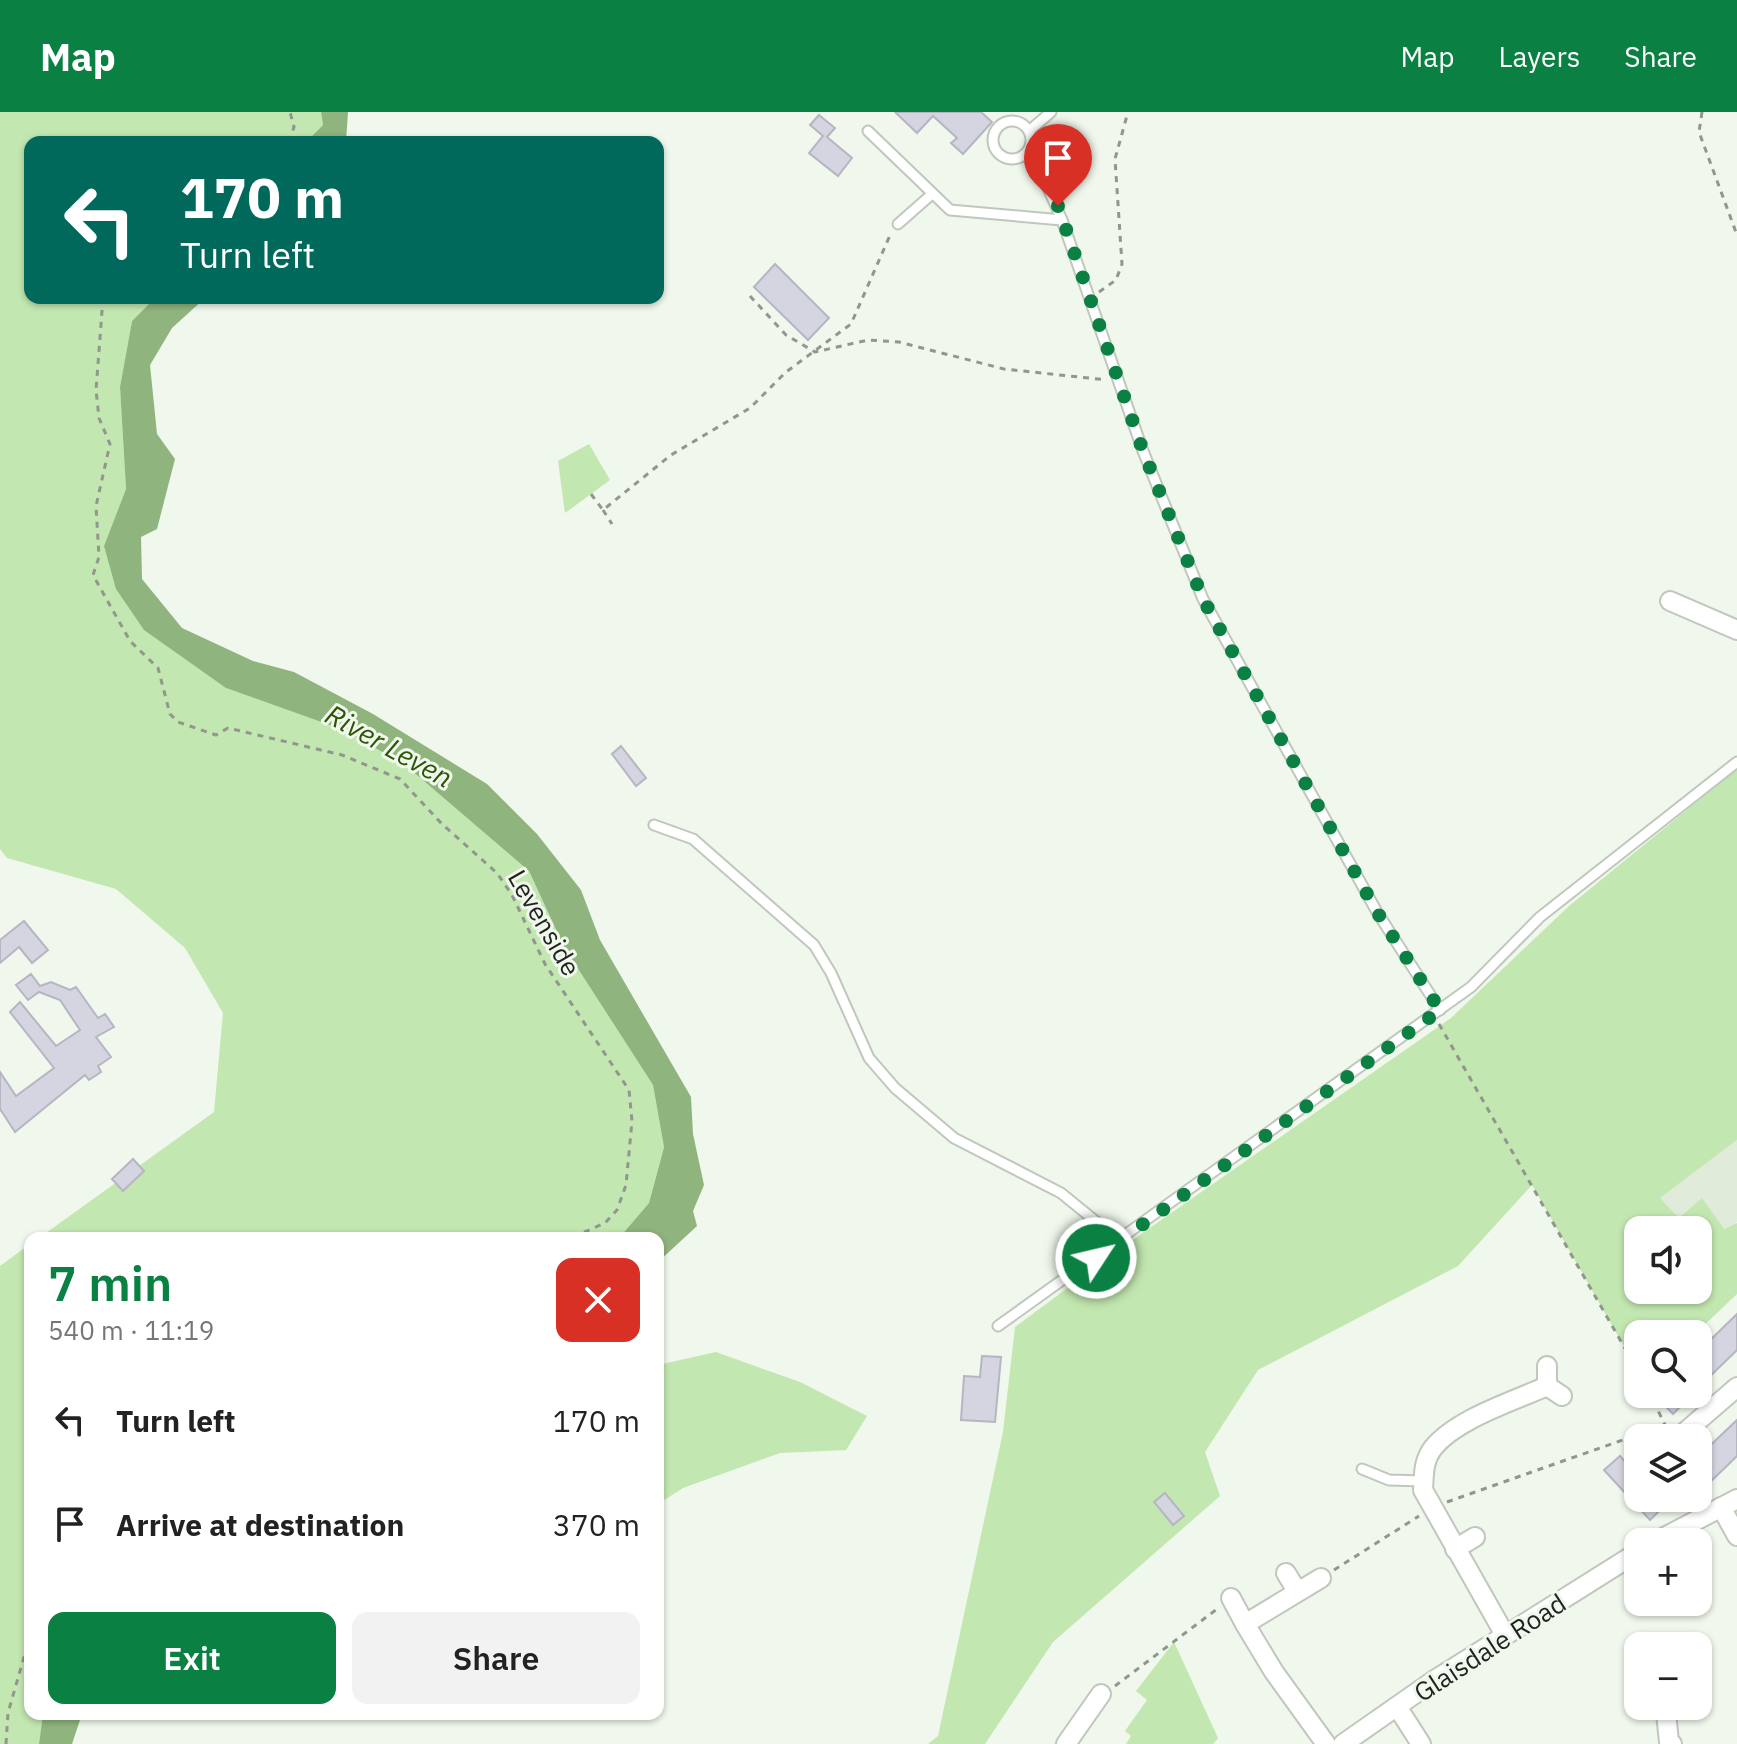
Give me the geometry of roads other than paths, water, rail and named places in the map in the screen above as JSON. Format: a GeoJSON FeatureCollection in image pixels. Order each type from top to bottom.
{"type":"FeatureCollection","features":[{"type":"Feature","properties":{"kind":"street"},"geometry":{"type":"LineString","coordinates":[[1670,601],[1737,630]]}},
{"type":"Feature","properties":{"kind":"street"},"geometry":{"type":"LineString","coordinates":[[1505,1635],[1423,1490],[1424,1467],[1433,1449],[1446,1437],[1481,1415],[1555,1391],[1547,1366]]}},
{"type":"Feature","properties":{"kind":"street"},"geometry":{"type":"LineString","coordinates":[[1687,1424],[1737,1387]]}},
{"type":"Feature","properties":{"kind":"street"},"geometry":{"type":"LineString","coordinates":[[1682,1528],[1729,1503],[1737,1536]]}},
{"type":"Feature","properties":{"kind":"street"},"geometry":{"type":"LineString","coordinates":[[1455,1549],[1475,1537]]}},
{"type":"Feature","properties":{"kind":"street","name":"Glaisdale Road"},"geometry":{"type":"LineString","coordinates":[[1343,1744],[1505,1635],[1624,1561]]}},
{"type":"Feature","properties":{"kind":"street"},"geometry":{"type":"LineString","coordinates":[[1286,1573],[1297,1591]]}},
{"type":"Feature","properties":{"kind":"street"},"geometry":{"type":"LineString","coordinates":[[1245,1624],[1321,1578]]}},
{"type":"Feature","properties":{"kind":"street"},"geometry":{"type":"LineString","coordinates":[[1231,1598],[1274,1672],[1326,1744]]}},
{"type":"Feature","properties":{"kind":"street"},"geometry":{"type":"LineString","coordinates":[[1066,1744],[1100,1705]]}},
{"type":"Feature","properties":{"kind":"street"},"geometry":{"type":"LineString","coordinates":[[1398,1708],[1421,1744]]}},
{"type":"Feature","properties":{"kind":"street"},"geometry":{"type":"LineString","coordinates":[[1667,1720],[1669,1743]]}},
{"type":"Feature","properties":{"kind":"lane"},"geometry":{"type":"LineString","coordinates":[[1029,131],[1051,112]]}},
{"type":"Feature","properties":{"kind":"lane"},"geometry":{"type":"LineString","coordinates":[[1009,121],[1019,123],[1029,131],[1031,141],[1025,155],[1015,159],[1002,157],[996,151],[994,136],[1001,125],[1009,121]]}},
{"type":"Feature","properties":{"kind":"lane"},"geometry":{"type":"LineString","coordinates":[[868,131],[950,210],[1062,220]]}},
{"type":"Feature","properties":{"kind":"lane"},"geometry":{"type":"LineString","coordinates":[[1025,155],[1040,170],[1062,220],[1121,380],[1143,451],[1203,599],[1377,912],[1437,1012]]}},
{"type":"Feature","properties":{"kind":"lane"},"geometry":{"type":"LineString","coordinates":[[898,224],[932,194]]}},
{"type":"Feature","properties":{"kind":"lane"},"geometry":{"type":"LineString","coordinates":[[998,1326],[1471,987],[1540,917],[1737,762]]}},
{"type":"Feature","properties":{"kind":"lane"},"geometry":{"type":"LineString","coordinates":[[654,825],[693,839],[814,945],[831,973],[869,1058],[895,1088],[954,1138],[1061,1193],[1120,1241]]}},
{"type":"Feature","properties":{"kind":"lane"},"geometry":{"type":"LineString","coordinates":[[1362,1469],[1389,1480],[1424,1481]]}},
{"type":"Feature","properties":{"kind":"water"},"geometry":{"type":"Polygon","coordinates":[[[321,112],[348,112],[346,136],[312,136],[323,125],[321,112]]]}},
{"type":"Feature","properties":{"kind":"water","name":"River Leven"},"geometry":{"type":"Polygon","coordinates":[[[149,304],[198,304],[172,328],[150,365],[157,434],[175,459],[157,529],[141,537],[142,579],[182,628],[253,661],[294,672],[373,714],[487,784],[537,834],[581,890],[600,940],[691,1097],[693,1134],[704,1185],[693,1211],[697,1226],[664,1256],[664,1232],[624,1232],[649,1203],[664,1147],[653,1085],[564,947],[529,871],[404,764],[341,729],[226,688],[144,630],[116,589],[104,546],[126,489],[120,387],[132,321],[149,304]]]}},
{"type":"Feature","properties":{"kind":"water"},"geometry":{"type":"Polygon","coordinates":[[[42,1720],[80,1720],[72,1744],[39,1744],[42,1720]]]}}]}
